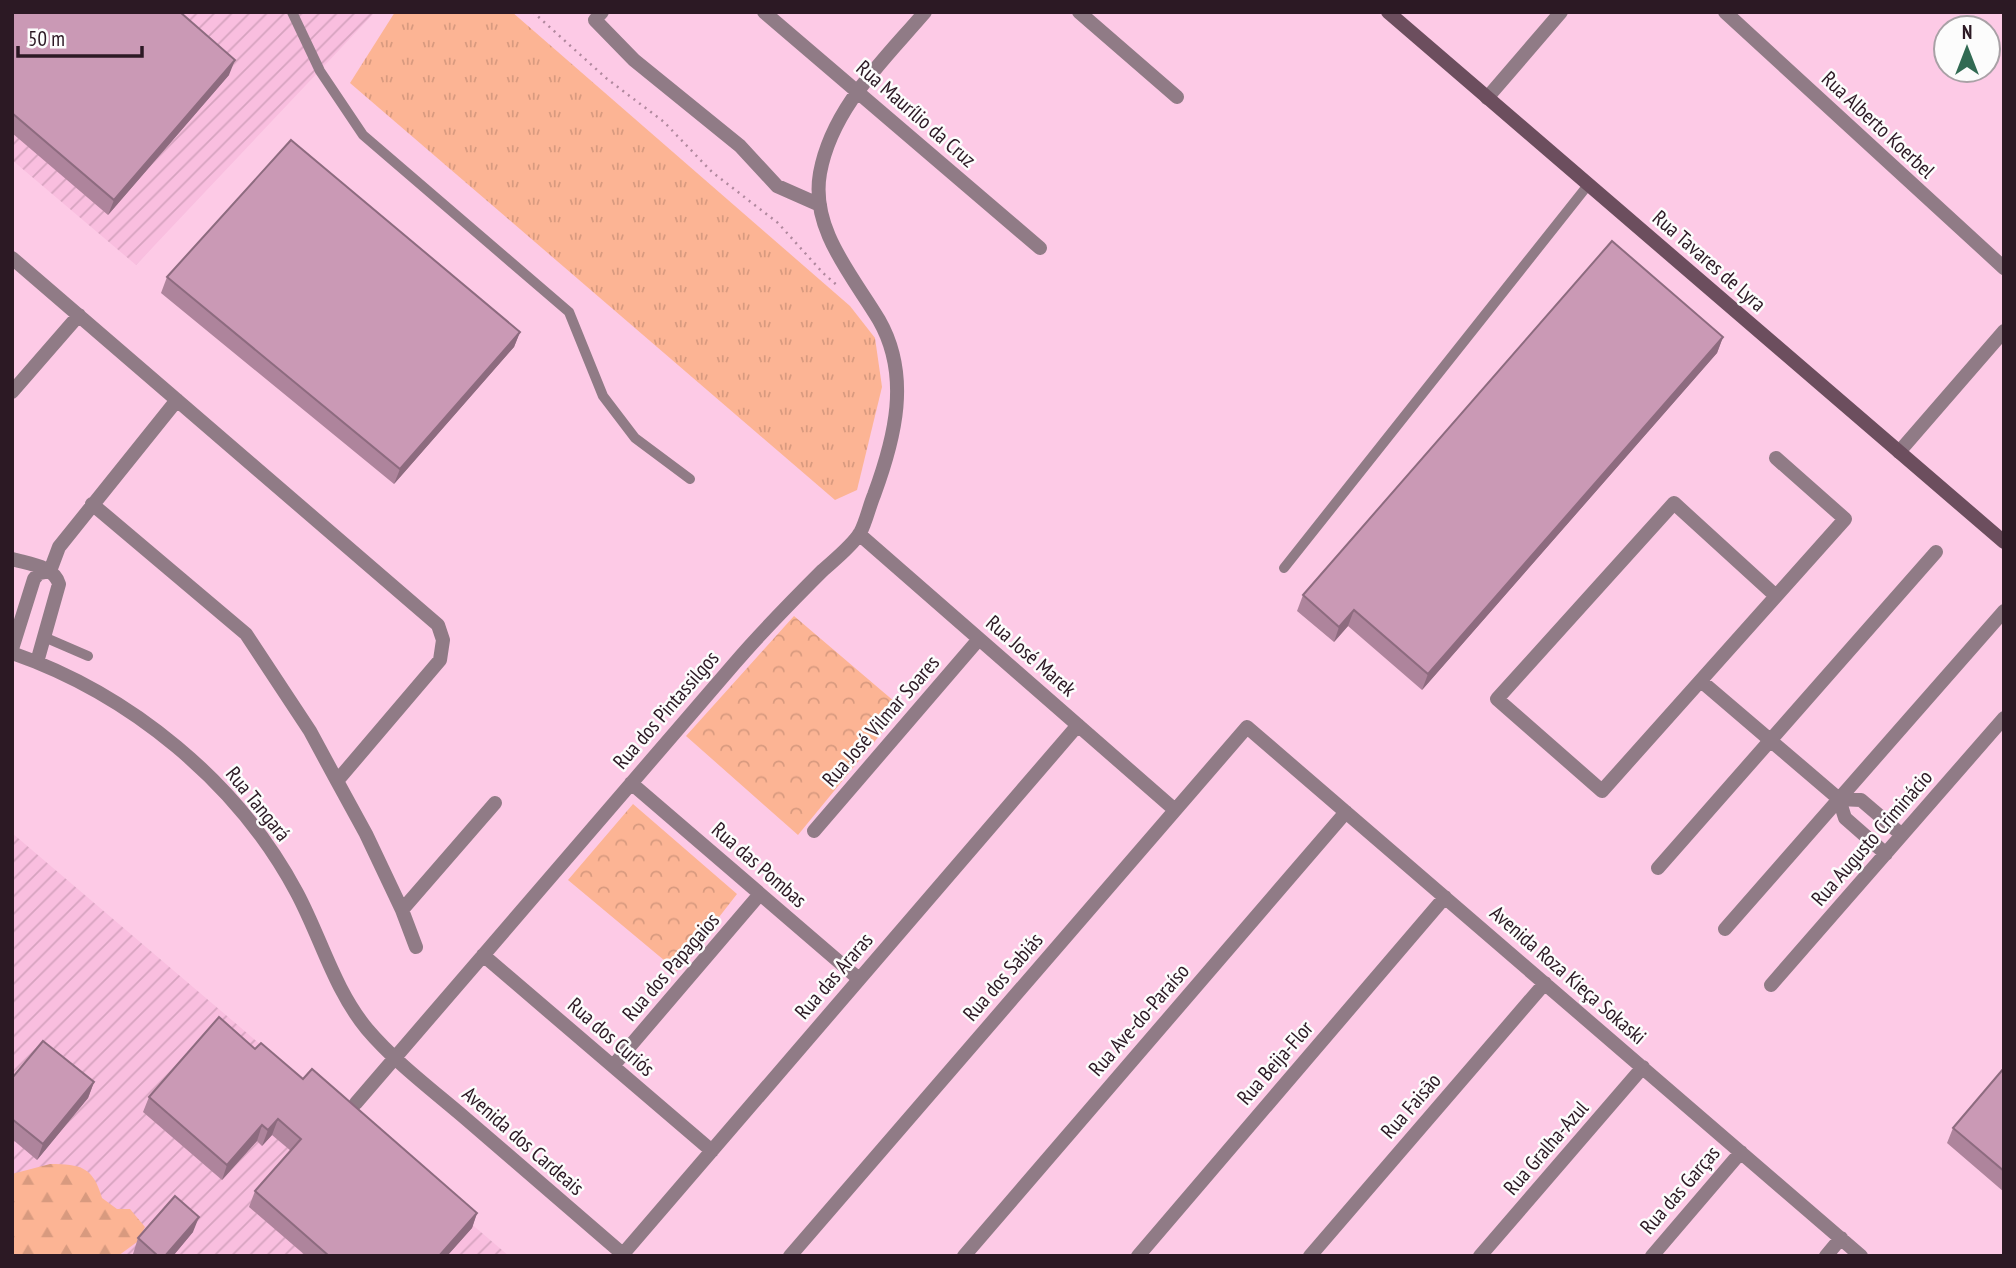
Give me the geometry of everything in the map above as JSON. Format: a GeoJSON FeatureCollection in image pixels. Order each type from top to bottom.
{"type":"FeatureCollection","features":[{"type":"Feature","properties":{"kind":"main road","name":"Rua Tavares de Lyra"},"geometry":{"type":"LineString","coordinates":[[1388,12],[2004,542]]}},
{"type":"Feature","properties":{"kind":"street"},"geometry":{"type":"LineString","coordinates":[[602,12],[595,20],[634,60],[740,146],[776,186],[820,205]]}},
{"type":"Feature","properties":{"kind":"street","name":"Rua Maurílio da Cruz"},"geometry":{"type":"LineString","coordinates":[[764,12],[1040,248]]}},
{"type":"Feature","properties":{"kind":"street","name":"Rua dos Pintassilgos"},"geometry":{"type":"LineString","coordinates":[[356,1103],[762,631],[859,534],[887,461],[894,432],[899,397],[897,373],[887,339],[833,246],[820,205],[819,176],[832,130],[856,91],[925,12]]}},
{"type":"Feature","properties":{"kind":"street"},"geometry":{"type":"LineString","coordinates":[[1079,12],[1177,97]]}},
{"type":"Feature","properties":{"kind":"street"},"geometry":{"type":"LineString","coordinates":[[1488,98],[1561,12]]}},
{"type":"Feature","properties":{"kind":"street","name":"Rua Alberto Koerbel"},"geometry":{"type":"LineString","coordinates":[[1725,12],[2004,268]]}},
{"type":"Feature","properties":{"kind":"street"},"geometry":{"type":"LineString","coordinates":[[12,258],[433,619],[441,633],[444,647],[437,666],[337,780]]}},
{"type":"Feature","properties":{"kind":"street"},"geometry":{"type":"LineString","coordinates":[[12,392],[79,315]]}},
{"type":"Feature","properties":{"kind":"street"},"geometry":{"type":"LineString","coordinates":[[1899,452],[2004,331]]}},
{"type":"Feature","properties":{"kind":"street"},"geometry":{"type":"LineString","coordinates":[[50,571],[59,547],[177,400]]}},
{"type":"Feature","properties":{"kind":"street"},"geometry":{"type":"LineString","coordinates":[[1776,458],[1845,519],[1776,597],[1701,681],[1602,791],[1497,699],[1674,503],[1776,597]]}},
{"type":"Feature","properties":{"kind":"street"},"geometry":{"type":"LineString","coordinates":[[92,504],[246,634],[310,731],[337,780],[402,910],[416,947]]}},
{"type":"Feature","properties":{"kind":"street","name":"Rua José Marek"},"geometry":{"type":"LineString","coordinates":[[859,534],[1175,810]]}},
{"type":"Feature","properties":{"kind":"street"},"geometry":{"type":"LineString","coordinates":[[1658,868],[1936,552]]}},
{"type":"Feature","properties":{"kind":"street"},"geometry":{"type":"LineString","coordinates":[[12,559],[50,571],[59,584],[37,662]]}},
{"type":"Feature","properties":{"kind":"street"},"geometry":{"type":"LineString","coordinates":[[12,651],[34,579],[39,573],[50,571]]}},
{"type":"Feature","properties":{"kind":"street"},"geometry":{"type":"LineString","coordinates":[[1725,929],[2004,611]]}},
{"type":"Feature","properties":{"kind":"street"},"geometry":{"type":"LineString","coordinates":[[19,628],[44,637]]}},
{"type":"Feature","properties":{"kind":"street","name":"Rua José Vilmar Soares"},"geometry":{"type":"LineString","coordinates":[[814,831],[979,639]]}},
{"type":"Feature","properties":{"kind":"street","name":"Rua Tangará"},"geometry":{"type":"LineString","coordinates":[[12,651],[96,692],[155,731],[209,777],[234,803],[270,850],[295,891],[352,1008],[395,1058]]}},
{"type":"Feature","properties":{"kind":"street"},"geometry":{"type":"LineString","coordinates":[[1701,681],[1839,799],[1845,818],[1886,854]]}},
{"type":"Feature","properties":{"kind":"street","name":"Rua Augusto Criminácio"},"geometry":{"type":"LineString","coordinates":[[1771,985],[2004,718]]}},
{"type":"Feature","properties":{"kind":"street","name":"Rua das Araras"},"geometry":{"type":"LineString","coordinates":[[624,1255],[1077,725]]}},
{"type":"Feature","properties":{"kind":"street","name":"Rua dos Sabiás"},"geometry":{"type":"LineString","coordinates":[[790,1256],[1247,727]]}},
{"type":"Feature","properties":{"kind":"street","name":"Avenida Roza Kieça Sokaski"},"geometry":{"type":"LineString","coordinates":[[1247,727],[1861,1256]]}},
{"type":"Feature","properties":{"kind":"street","name":"Rua das Pombas"},"geometry":{"type":"LineString","coordinates":[[631,783],[859,979]]}},
{"type":"Feature","properties":{"kind":"street"},"geometry":{"type":"LineString","coordinates":[[1839,799],[1861,800],[1902,835]]}},
{"type":"Feature","properties":{"kind":"street"},"geometry":{"type":"LineString","coordinates":[[402,910],[495,803]]}},
{"type":"Feature","properties":{"kind":"street","name":"Rua Ave-do-Paraíso"},"geometry":{"type":"LineString","coordinates":[[964,1256],[1346,812]]}},
{"type":"Feature","properties":{"kind":"street","name":"Rua dos Papagaios"},"geometry":{"type":"LineString","coordinates":[[613,1066],[760,894]]}},
{"type":"Feature","properties":{"kind":"street","name":"Rua Beija-Flor"},"geometry":{"type":"LineString","coordinates":[[1138,1256],[1445,897]]}},
{"type":"Feature","properties":{"kind":"street","name":"Rua dos Curiós"},"geometry":{"type":"LineString","coordinates":[[483,955],[712,1151]]}},
{"type":"Feature","properties":{"kind":"street","name":"Rua Faisão"},"geometry":{"type":"LineString","coordinates":[[1310,1256],[1545,983]]}},
{"type":"Feature","properties":{"kind":"street","name":"Avenida dos Cardeais"},"geometry":{"type":"LineString","coordinates":[[395,1058],[624,1255]]}},
{"type":"Feature","properties":{"kind":"street","name":"Rua Gralha-Azul"},"geometry":{"type":"LineString","coordinates":[[1480,1256],[1643,1067]]}},
{"type":"Feature","properties":{"kind":"street","name":"Rua das Garças"},"geometry":{"type":"LineString","coordinates":[[1652,1256],[1741,1152]]}},
{"type":"Feature","properties":{"kind":"street"},"geometry":{"type":"LineString","coordinates":[[1826,1256],[1841,1238]]}},
{"type":"Feature","properties":{"kind":"lane"},"geometry":{"type":"LineString","coordinates":[[292,12],[320,71],[363,135],[569,312],[603,396],[635,438],[690,479]]}},
{"type":"Feature","properties":{"kind":"lane"},"geometry":{"type":"LineString","coordinates":[[1284,568],[1588,185]]}},
{"type":"Feature","properties":{"kind":"lane"},"geometry":{"type":"LineString","coordinates":[[44,637],[88,656]]}},
{"type":"Feature","properties":{"kind":"path"},"geometry":{"type":"LineString","coordinates":[[533,12],[599,72],[654,113],[712,172],[778,223],[831,280],[869,305]]}},
{"type":"Feature","properties":{"kind":"shaded area"},"geometry":{"type":"Polygon","coordinates":[[[12,12],[375,12],[136,265],[12,160],[12,12]]]}},
{"type":"Feature","properties":{"kind":"shaded area"},"geometry":{"type":"Polygon","coordinates":[[[12,833],[509,1256],[12,1256],[12,833]]]}},
{"type":"Feature","properties":{"kind":"green space"},"geometry":{"type":"Polygon","coordinates":[[[395,12],[512,12],[850,306],[875,338],[882,387],[857,490],[835,500],[350,83],[395,12]]]}},
{"type":"Feature","properties":{"kind":"green space"},"geometry":{"type":"Polygon","coordinates":[[[794,616],[902,708],[798,835],[686,736],[794,616]]]}},
{"type":"Feature","properties":{"kind":"green space"},"geometry":{"type":"Polygon","coordinates":[[[633,804],[737,894],[677,971],[568,880],[633,804]]]}},
{"type":"Feature","properties":{"kind":"green space"},"geometry":{"type":"Polygon","coordinates":[[[50,1164],[84,1169],[94,1180],[102,1198],[117,1209],[130,1209],[145,1227],[137,1242],[118,1256],[12,1256],[12,1174],[50,1164]]]}},
{"type":"Feature","properties":{"kind":"building"},"geometry":{"type":"Polygon","coordinates":[[[12,12],[180,12],[235,60],[114,200],[12,113],[12,12]]]}},
{"type":"Feature","properties":{"kind":"building"},"geometry":{"type":"Polygon","coordinates":[[[291,140],[520,332],[400,469],[167,277],[291,140]]]}},
{"type":"Feature","properties":{"kind":"building"},"geometry":{"type":"Polygon","coordinates":[[[1612,241],[1723,337],[1428,674],[1354,610],[1339,627],[1303,595],[1612,241]]]}},
{"type":"Feature","properties":{"kind":"building"},"geometry":{"type":"Polygon","coordinates":[[[219,1017],[255,1049],[261,1043],[303,1079],[312,1069],[477,1213],[439,1256],[329,1256],[255,1191],[301,1139],[278,1119],[268,1130],[262,1125],[227,1165],[149,1097],[219,1017]]]}},
{"type":"Feature","properties":{"kind":"building"},"geometry":{"type":"Polygon","coordinates":[[[43,1041],[94,1082],[43,1144],[12,1119],[12,1078],[43,1041]]]}},
{"type":"Feature","properties":{"kind":"building"},"geometry":{"type":"Polygon","coordinates":[[[2004,1068],[2004,1171],[1953,1128],[2004,1068]]]}},
{"type":"Feature","properties":{"kind":"building"},"geometry":{"type":"Polygon","coordinates":[[[175,1196],[199,1217],[165,1256],[158,1256],[138,1238],[175,1196]]]}}]}
